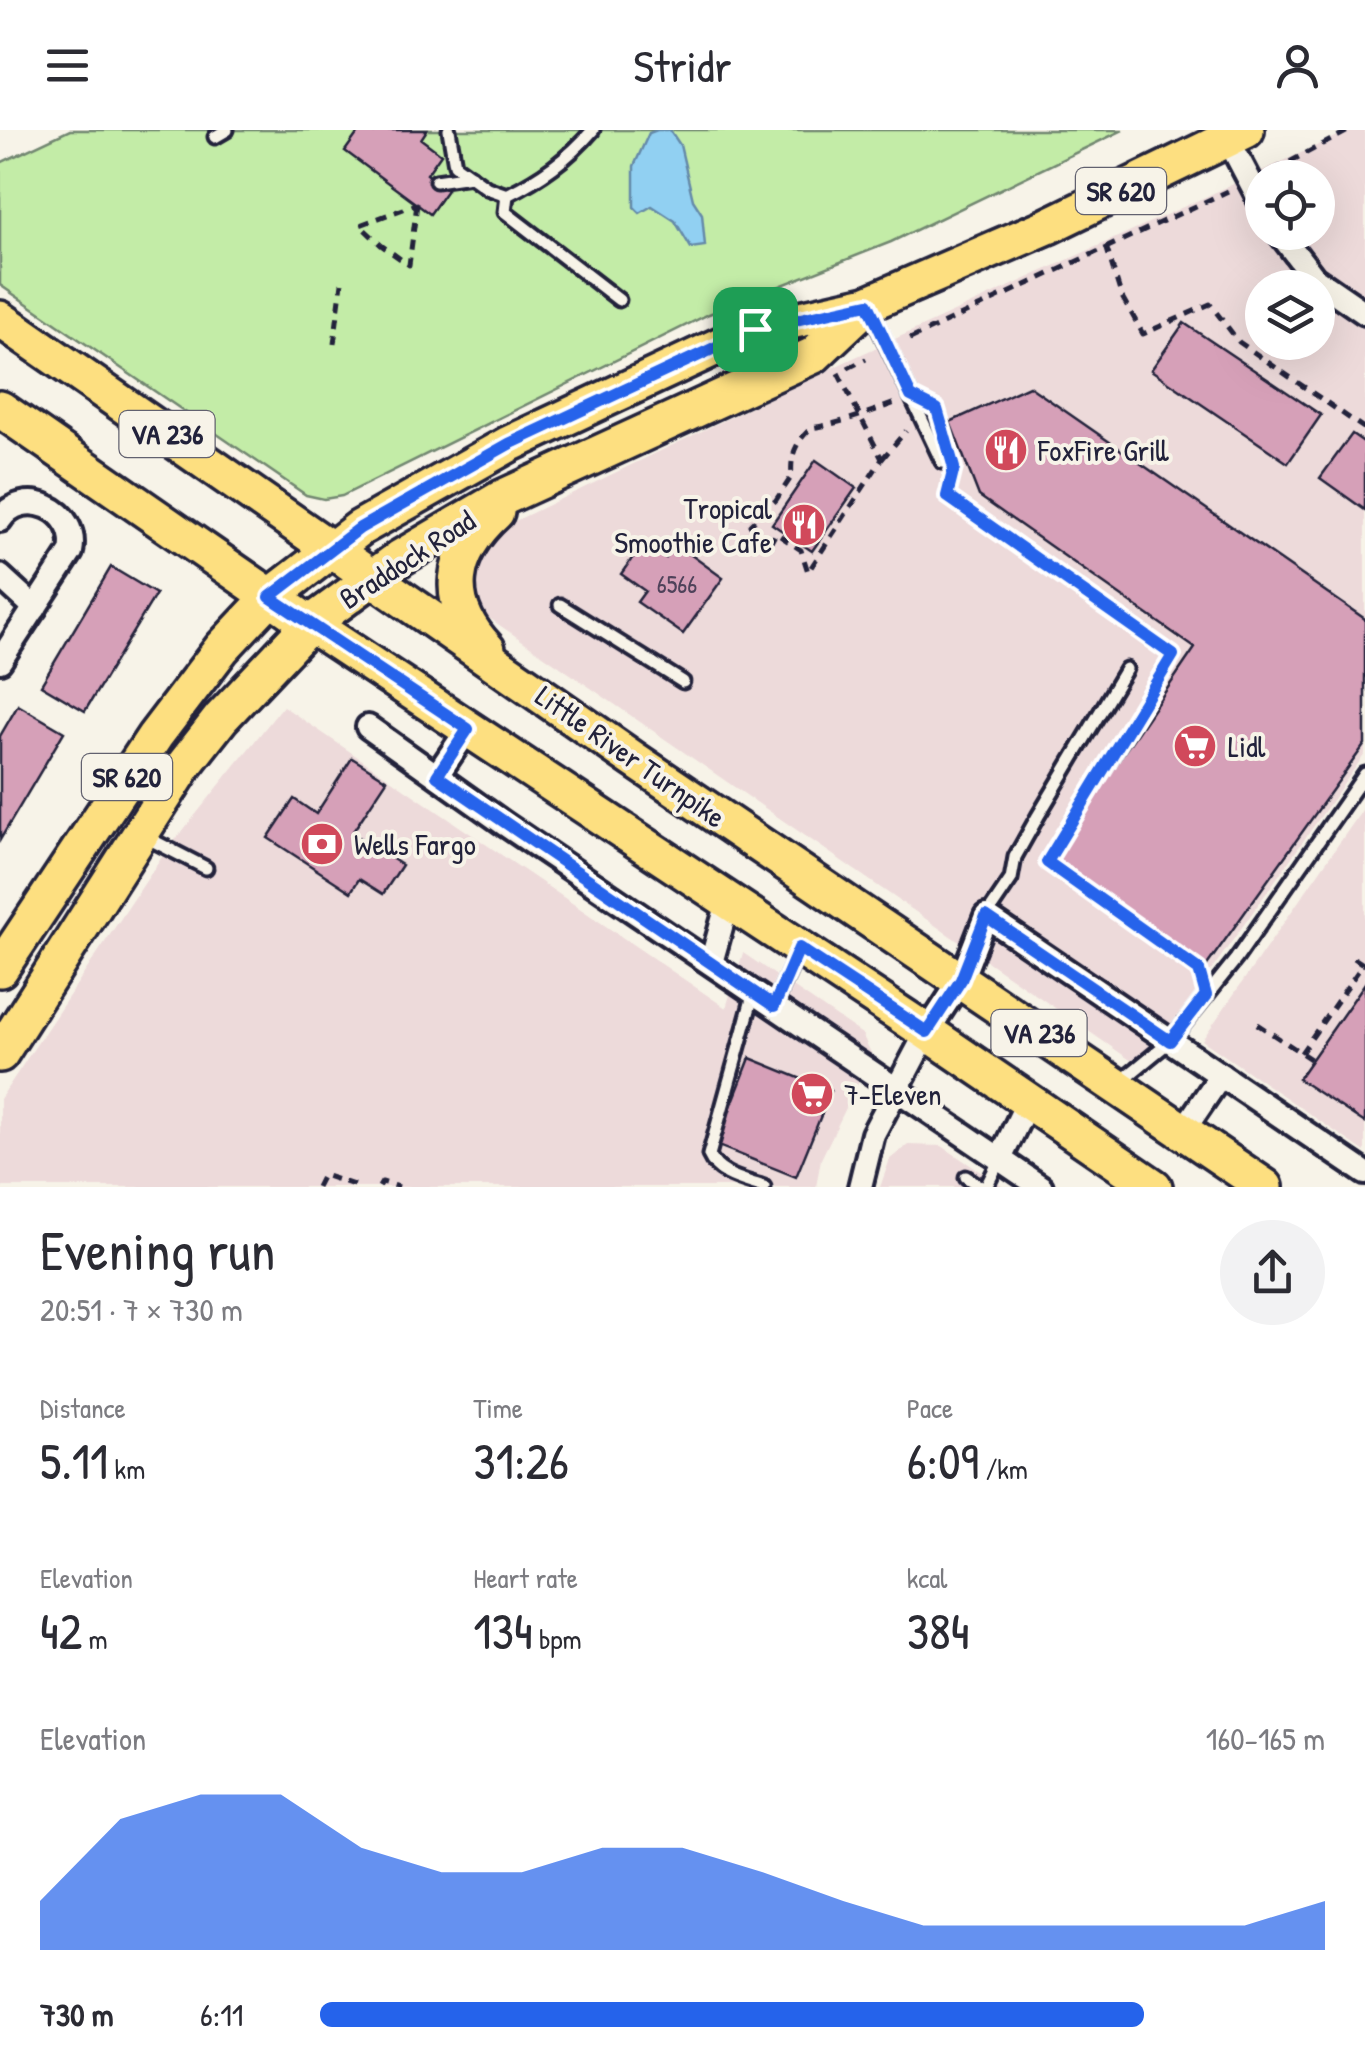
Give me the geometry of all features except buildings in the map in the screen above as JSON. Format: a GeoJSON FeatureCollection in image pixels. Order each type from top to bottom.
{"type":"FeatureCollection","features":[{"type":"Feature","properties":{"kind":"main road","name":"Braddock Road"},"geometry":{"type":"LineString","coordinates":[[0,969],[155,736],[222,648],[270,597],[360,528],[492,454],[755,329],[868,304],[1048,226],[1237,134]]}},
{"type":"Feature","properties":{"kind":"main road","name":"Braddock Road"},"geometry":{"type":"LineString","coordinates":[[0,1054],[184,764],[221,718],[310,624],[400,558],[527,486],[814,355],[868,304]]}},
{"type":"Feature","properties":{"kind":"main road","name":"Little River Turnpike"},"geometry":{"type":"LineString","coordinates":[[0,319],[508,672],[1265,1187]]}},
{"type":"Feature","properties":{"kind":"main road","name":"VA 236"},"geometry":{"type":"LineString","coordinates":[[0,409],[270,597],[927,1032],[1151,1186]]}},
{"type":"Feature","properties":{"kind":"main road"},"geometry":{"type":"LineString","coordinates":[[508,672],[465,618],[456,585],[459,564],[478,528],[527,486]]}},
{"type":"Feature","properties":{"kind":"street"},"geometry":{"type":"LineString","coordinates":[[1237,134],[1246,160]]}},
{"type":"Feature","properties":{"kind":"street"},"geometry":{"type":"LineString","coordinates":[[1293,250],[1314,278],[1365,313]]}},
{"type":"Feature","properties":{"kind":"street"},"geometry":{"type":"LineString","coordinates":[[0,520],[18,504],[38,505],[70,522],[74,537],[72,552],[0,660]]}},
{"type":"Feature","properties":{"kind":"street"},"geometry":{"type":"LineString","coordinates":[[0,576],[36,608]]}},
{"type":"Feature","properties":{"kind":"street"},"geometry":{"type":"LineString","coordinates":[[368,727],[1041,1187]]}},
{"type":"Feature","properties":{"kind":"street"},"geometry":{"type":"LineString","coordinates":[[437,776],[468,729]]}},
{"type":"Feature","properties":{"kind":"street"},"geometry":{"type":"LineString","coordinates":[[711,963],[728,902]]}},
{"type":"Feature","properties":{"kind":"street"},"geometry":{"type":"LineString","coordinates":[[860,1187],[874,1134],[927,1032],[961,980],[986,916],[1365,1172]]}},
{"type":"Feature","properties":{"kind":"street"},"geometry":{"type":"LineString","coordinates":[[1182,1131],[1221,1075]]}},
{"type":"Feature","properties":{"kind":"street"},"geometry":{"type":"LineString","coordinates":[[1000,1159],[1028,1101]]}},
{"type":"Feature","properties":{"kind":"lane"},"geometry":{"type":"LineString","coordinates":[[449,130],[456,165],[487,188],[507,194],[550,170],[593,130]]}},
{"type":"Feature","properties":{"kind":"lane"},"geometry":{"type":"LineString","coordinates":[[436,181],[471,176]]}},
{"type":"Feature","properties":{"kind":"lane"},"geometry":{"type":"LineString","coordinates":[[507,194],[505,212],[619,300]]}},
{"type":"Feature","properties":{"kind":"lane"},"geometry":{"type":"LineString","coordinates":[[868,304],[924,424],[948,465]]}},
{"type":"Feature","properties":{"kind":"lane"},"geometry":{"type":"LineString","coordinates":[[560,604],[683,682]]}},
{"type":"Feature","properties":{"kind":"lane"},"geometry":{"type":"LineString","coordinates":[[986,916],[1011,879],[1015,857],[1038,816],[1126,669]]}},
{"type":"Feature","properties":{"kind":"lane"},"geometry":{"type":"LineString","coordinates":[[1116,1086],[1170,1041],[1236,959],[1365,774]]}},
{"type":"Feature","properties":{"kind":"lane"},"geometry":{"type":"LineString","coordinates":[[138,834],[206,868]]}},
{"type":"Feature","properties":{"kind":"lane"},"geometry":{"type":"LineString","coordinates":[[764,1187],[725,1173],[713,1165],[709,1154],[764,999],[799,948]]}},
{"type":"Feature","properties":{"kind":"lane"},"geometry":{"type":"LineString","coordinates":[[966,1177],[984,1187],[1000,1159]]}},
{"type":"Feature","properties":{"kind":"path"},"geometry":{"type":"LineString","coordinates":[[1293,160],[1350,130]]}},
{"type":"Feature","properties":{"kind":"path"},"geometry":{"type":"LineString","coordinates":[[910,339],[1240,186]]}},
{"type":"Feature","properties":{"kind":"path"},"geometry":{"type":"LineString","coordinates":[[417,204],[413,234],[409,265],[360,225],[417,204]]}},
{"type":"Feature","properties":{"kind":"path"},"geometry":{"type":"LineString","coordinates":[[1106,246],[1122,295],[1143,334],[1210,304],[1239,342],[1365,429]]}},
{"type":"Feature","properties":{"kind":"path"},"geometry":{"type":"LineString","coordinates":[[334,344],[342,283]]}},
{"type":"Feature","properties":{"kind":"path"},"geometry":{"type":"LineString","coordinates":[[866,359],[838,372],[882,459]]}},
{"type":"Feature","properties":{"kind":"path"},"geometry":{"type":"LineString","coordinates":[[911,396],[845,424],[812,428],[802,437],[790,461],[792,476],[776,500],[750,525],[762,544],[771,542],[776,533],[801,550],[808,572],[882,459],[904,432],[924,424]]}},
{"type":"Feature","properties":{"kind":"path"},"geometry":{"type":"LineString","coordinates":[[948,465],[947,496],[1173,655],[1047,862],[1199,970],[1206,995]]}},
{"type":"Feature","properties":{"kind":"path"},"geometry":{"type":"LineString","coordinates":[[1302,1053],[1364,965],[1354,958]]}},
{"type":"Feature","properties":{"kind":"path"},"geometry":{"type":"LineString","coordinates":[[1257,1024],[1312,1060]]}},
{"type":"Feature","properties":{"kind":"path"},"geometry":{"type":"LineString","coordinates":[[317,1187],[323,1175],[360,1187]]}},
{"type":"Feature","properties":{"kind":"path"},"geometry":{"type":"LineString","coordinates":[[379,1187],[382,1182],[399,1187]]}},
{"type":"Feature","properties":{"kind":"shaded area"},"geometry":{"type":"Polygon","coordinates":[[[1351,130],[1365,130],[1365,754],[1142,1068],[482,613],[473,592],[473,560],[488,534],[849,360],[1245,179],[1245,250],[1335,250],[1335,160],[1286,160],[1351,130]]]}},
{"type":"Feature","properties":{"kind":"shaded area"},"geometry":{"type":"Polygon","coordinates":[[[283,706],[726,1008],[743,953],[862,1034],[872,1055],[821,1159],[816,1187],[0,1187],[0,1099],[164,854],[283,706]]]}},
{"type":"Feature","properties":{"kind":"shaded area"},"geometry":{"type":"Polygon","coordinates":[[[1365,806],[1365,1152],[1202,1040],[1365,806]]]}},
{"type":"Feature","properties":{"kind":"shaded area"},"geometry":{"type":"Polygon","coordinates":[[[908,1145],[942,1146],[1003,1187],[880,1187],[890,1159],[908,1145]]]}},
{"type":"Feature","properties":{"kind":"green space"},"geometry":{"type":"Polygon","coordinates":[[[70,130],[1123,130],[891,242],[709,314],[342,496],[324,499],[306,495],[0,285],[0,163],[70,130]]]}},
{"type":"Feature","properties":{"kind":"water"},"geometry":{"type":"Polygon","coordinates":[[[670,130],[680,145],[693,200],[702,214],[705,246],[691,248],[675,221],[652,206],[640,213],[634,207],[634,166],[649,133],[670,130]]]}},
{"type":"Feature","properties":{"kind":"place","name":"FoxFire Grill"},"geometry":{"type":"Point","coordinates":[1006,450]}},
{"type":"Feature","properties":{"kind":"place","name":"Tropical Smoothie Cafe"},"geometry":{"type":"Point","coordinates":[804,525]}},
{"type":"Feature","properties":{"kind":"place","name":"Lidl"},"geometry":{"type":"Point","coordinates":[1195,746]}},
{"type":"Feature","properties":{"kind":"place","name":"Wells Fargo"},"geometry":{"type":"Point","coordinates":[322,844]}},
{"type":"Feature","properties":{"kind":"place","name":"7-Eleven"},"geometry":{"type":"Point","coordinates":[812,1094]}},
{"type":"Feature","properties":{"kind":"route"},"geometry":{"type":"LineString","coordinates":[[868,304],[911,396],[937,409],[954,468],[947,496],[1173,655],[1047,862],[1199,970],[1206,995],[1170,1041],[986,916],[961,980],[927,1032],[799,948],[774,1006],[437,776],[468,729],[270,597],[360,528],[509,444],[755,329],[868,304]]}}]}
